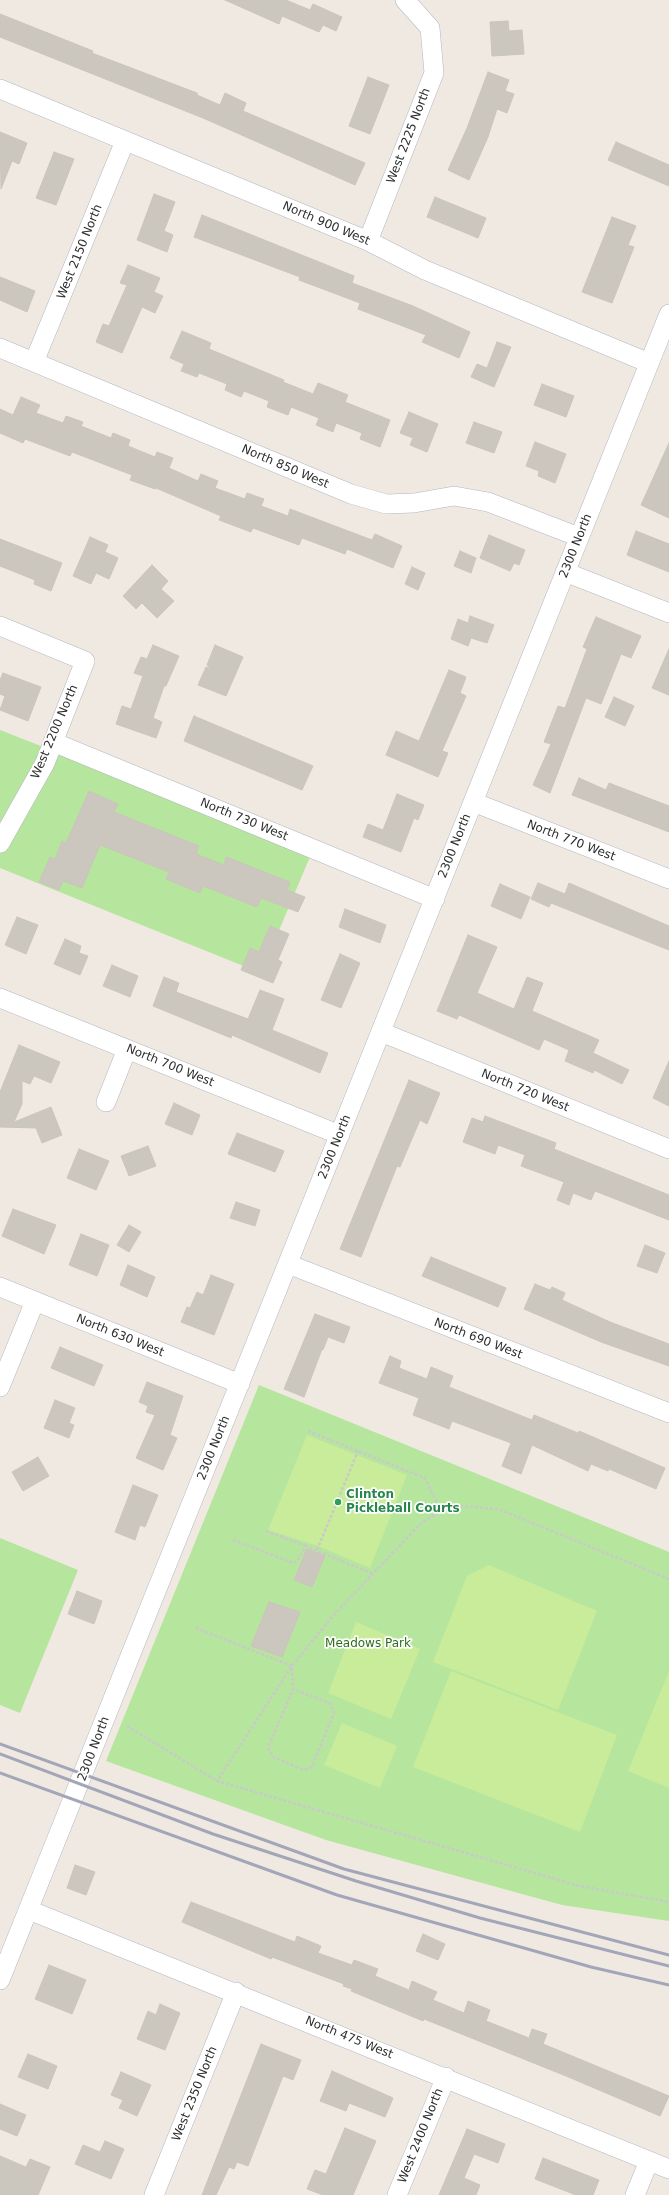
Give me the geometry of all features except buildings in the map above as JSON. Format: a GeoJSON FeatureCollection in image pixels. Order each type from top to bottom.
{"type":"FeatureCollection","features":[{"type":"Feature","properties":{"kind":"street","name":"West 2225 North"},"geometry":{"type":"LineString","coordinates":[[368,241],[434,73],[430,28],[405,0]]}},
{"type":"Feature","properties":{"kind":"street","name":"North 900 West"},"geometry":{"type":"LineString","coordinates":[[0,90],[368,241],[425,270],[649,363]]}},
{"type":"Feature","properties":{"kind":"street","name":"West 2150 North"},"geometry":{"type":"LineString","coordinates":[[34,362],[125,141]]}},
{"type":"Feature","properties":{"kind":"street","name":"2300 North"},"geometry":{"type":"LineString","coordinates":[[0,1980],[6,1946],[29,1910],[669,314]]}},
{"type":"Feature","properties":{"kind":"street","name":"North 850 West"},"geometry":{"type":"LineString","coordinates":[[0,348],[351,494],[386,504],[414,503],[454,496],[488,502],[579,537]]}},
{"type":"Feature","properties":{"kind":"street"},"geometry":{"type":"LineString","coordinates":[[565,572],[669,613]]}},
{"type":"Feature","properties":{"kind":"street","name":"West 2200 North"},"geometry":{"type":"LineString","coordinates":[[0,626],[85,661],[45,763],[0,843]]}},
{"type":"Feature","properties":{"kind":"street","name":"North 730 West"},"geometry":{"type":"LineString","coordinates":[[53,742],[435,898]]}},
{"type":"Feature","properties":{"kind":"street","name":"North 770 West"},"geometry":{"type":"LineString","coordinates":[[473,802],[669,879]]}},
{"type":"Feature","properties":{"kind":"street","name":"North 700 West"},"geometry":{"type":"LineString","coordinates":[[0,998],[340,1134]]}},
{"type":"Feature","properties":{"kind":"street","name":"North 720 West"},"geometry":{"type":"LineString","coordinates":[[381,1032],[669,1149]]}},
{"type":"Feature","properties":{"kind":"street"},"geometry":{"type":"LineString","coordinates":[[106,1102],[127,1049]]}},
{"type":"Feature","properties":{"kind":"street","name":"North 690 West"},"geometry":{"type":"LineString","coordinates":[[288,1264],[669,1413]]}},
{"type":"Feature","properties":{"kind":"street","name":"North 630 West"},"geometry":{"type":"LineString","coordinates":[[0,1287],[240,1384]]}},
{"type":"Feature","properties":{"kind":"street"},"geometry":{"type":"LineString","coordinates":[[0,1387],[35,1301]]}},
{"type":"Feature","properties":{"kind":"street","name":"North 475 West"},"geometry":{"type":"LineString","coordinates":[[29,1910],[236,1992],[669,2168]]}},
{"type":"Feature","properties":{"kind":"street","name":"West 2350 North"},"geometry":{"type":"LineString","coordinates":[[154,2195],[236,1992]]}},
{"type":"Feature","properties":{"kind":"street","name":"West 2400 North"},"geometry":{"type":"LineString","coordinates":[[397,2195],[446,2077]]}},
{"type":"Feature","properties":{"kind":"street"},"geometry":{"type":"LineString","coordinates":[[635,2195],[649,2161]]}},
{"type":"Feature","properties":{"kind":"path"},"geometry":{"type":"LineString","coordinates":[[308,1431],[425,1478],[441,1511]]}},
{"type":"Feature","properties":{"kind":"path"},"geometry":{"type":"LineString","coordinates":[[316,1550],[358,1451]]}},
{"type":"Feature","properties":{"kind":"path"},"geometry":{"type":"LineString","coordinates":[[217,1781],[292,1666],[332,1617],[420,1524],[441,1511],[462,1506],[498,1509],[669,1579]]}},
{"type":"Feature","properties":{"kind":"path"},"geometry":{"type":"LineString","coordinates":[[266,1531],[373,1574]]}},
{"type":"Feature","properties":{"kind":"path"},"geometry":{"type":"LineString","coordinates":[[233,1540],[293,1563],[298,1560],[306,1546]]}},
{"type":"Feature","properties":{"kind":"path"},"geometry":{"type":"LineString","coordinates":[[196,1628],[292,1666]]}},
{"type":"Feature","properties":{"kind":"path"},"geometry":{"type":"LineString","coordinates":[[292,1666],[293,1689],[268,1747],[273,1757],[304,1770],[312,1767],[334,1712],[330,1703],[293,1689]]}},
{"type":"Feature","properties":{"kind":"path"},"geometry":{"type":"LineString","coordinates":[[127,1726],[217,1781],[580,1886],[669,1902]]}},
{"type":"Feature","properties":{"kind":"green space"},"geometry":{"type":"Polygon","coordinates":[[[0,730],[312,852],[261,973],[0,868],[0,730]]]}},
{"type":"Feature","properties":{"kind":"green space","name":"Meadows Park"},"geometry":{"type":"Polygon","coordinates":[[[259,1385],[669,1552],[669,1921],[562,1905],[326,1840],[106,1761],[259,1385]]]}},
{"type":"Feature","properties":{"kind":"green space","name":"Clinton Pickleball Courts"},"geometry":{"type":"Polygon","coordinates":[[[307,1435],[407,1475],[370,1568],[318,1546],[268,1530],[307,1435]]]}},
{"type":"Feature","properties":{"kind":"green space"},"geometry":{"type":"Polygon","coordinates":[[[0,1538],[78,1570],[20,1713],[0,1705],[0,1538]]]}},
{"type":"Feature","properties":{"kind":"green space"},"geometry":{"type":"Polygon","coordinates":[[[489,1565],[597,1611],[558,1710],[433,1662],[467,1576],[489,1565]]]}},
{"type":"Feature","properties":{"kind":"green space"},"geometry":{"type":"Polygon","coordinates":[[[356,1622],[420,1649],[391,1719],[328,1693],[356,1622]]]}},
{"type":"Feature","properties":{"kind":"green space"},"geometry":{"type":"Polygon","coordinates":[[[451,1671],[617,1735],[580,1832],[413,1767],[451,1671]]]}},
{"type":"Feature","properties":{"kind":"green space"},"geometry":{"type":"Polygon","coordinates":[[[669,1671],[669,1788],[628,1771],[669,1671]]]}},
{"type":"Feature","properties":{"kind":"green space"},"geometry":{"type":"Polygon","coordinates":[[[342,1723],[397,1746],[380,1788],[324,1765],[342,1723]]]}},
{"type":"Feature","properties":{"kind":"railway"},"geometry":{"type":"LineString","coordinates":[[0,1744],[344,1869],[669,1955]]}},
{"type":"Feature","properties":{"kind":"railway"},"geometry":{"type":"LineString","coordinates":[[0,1754],[213,1834],[356,1881],[480,1918],[669,1966]]}},
{"type":"Feature","properties":{"kind":"railway"},"geometry":{"type":"LineString","coordinates":[[0,1773],[337,1895],[591,1967],[669,1985]]}},
{"type":"Feature","properties":{"kind":"place","name":"Clinton Pickleball Courts"},"geometry":{"type":"Point","coordinates":[338,1502]}}]}
